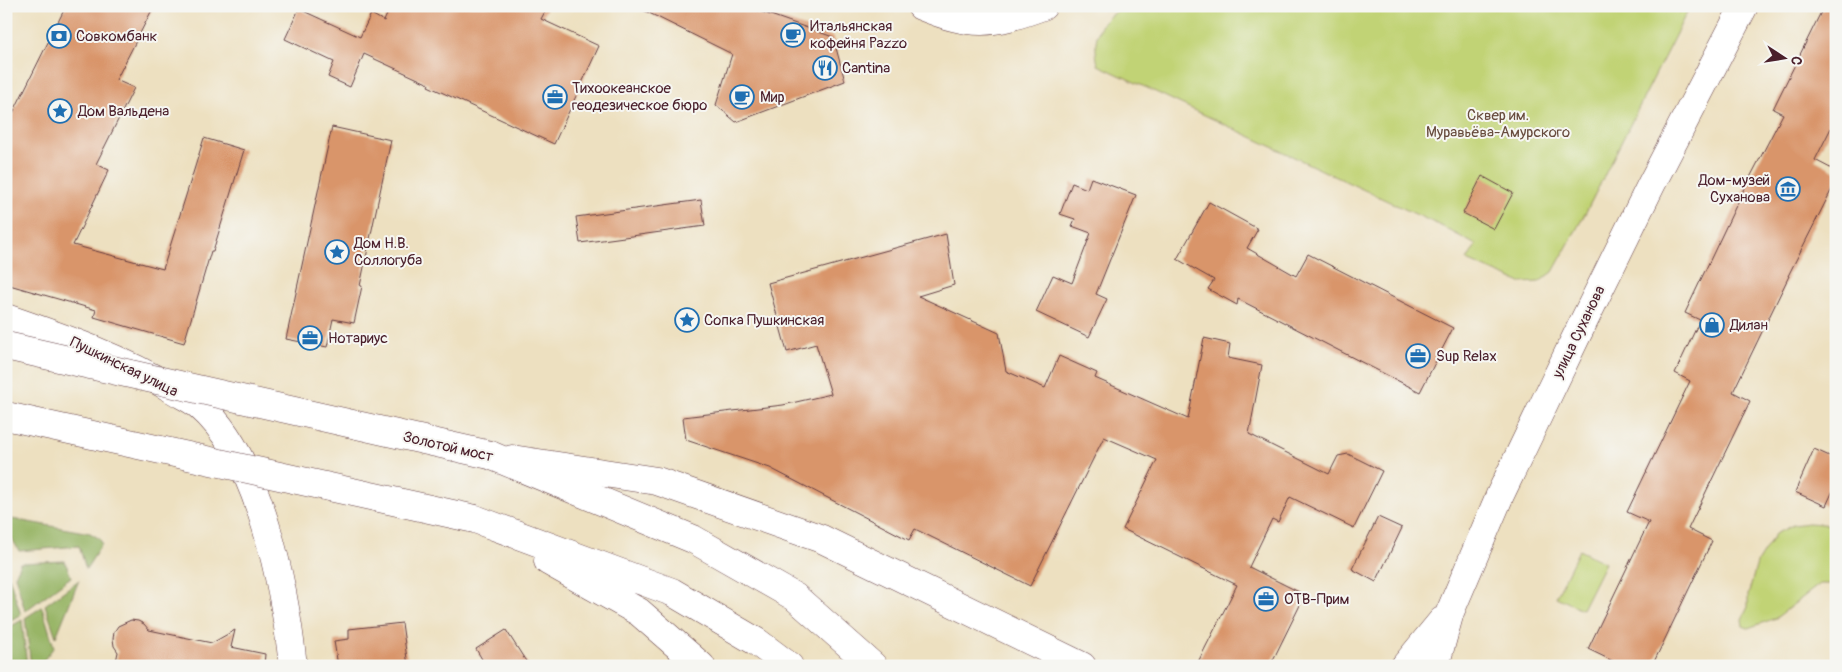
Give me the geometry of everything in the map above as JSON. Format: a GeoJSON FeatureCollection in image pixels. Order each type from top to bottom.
{"type":"FeatureCollection","features":[{"type":"Feature","properties":{"kind":"main road"},"geometry":{"type":"LineString","coordinates":[[921,6],[948,17],[978,21],[1006,19],[1043,6]]}},
{"type":"Feature","properties":{"kind":"main road","name":"улица Суханова"},"geometry":{"type":"LineString","coordinates":[[1435,666],[1450,612],[1500,495],[1651,185],[1744,6]]}},
{"type":"Feature","properties":{"kind":"main road","name":"Пушкинская улица"},"geometry":{"type":"LineString","coordinates":[[6,318],[114,358],[159,380],[199,405],[220,427],[235,450],[261,512],[284,596],[293,666]]}},
{"type":"Feature","properties":{"kind":"main road","name":"Золотой мост"},"geometry":{"type":"LineString","coordinates":[[6,346],[490,456],[693,539],[795,597],[873,666]]}},
{"type":"Feature","properties":{"kind":"main road"},"geometry":{"type":"LineString","coordinates":[[6,416],[475,519],[672,592],[757,642],[789,666]]}},
{"type":"Feature","properties":{"kind":"main road"},"geometry":{"type":"LineString","coordinates":[[490,456],[657,481],[822,539],[1082,666]]}},
{"type":"Feature","properties":{"kind":"main road"},"geometry":{"type":"LineString","coordinates":[[475,519],[639,612],[701,666]]}},
{"type":"Feature","properties":{"kind":"main road"},"geometry":{"type":"LineString","coordinates":[[1405,666],[1450,612]]}},
{"type":"Feature","properties":{"kind":"green space","name":"Сквер им. Муравьёва-Амурского"},"geometry":{"type":"Polygon","coordinates":[[[1125,6],[1690,6],[1586,212],[1553,272],[1539,282],[1521,283],[1467,260],[1476,245],[1443,227],[1098,65],[1096,45],[1099,30],[1109,17],[1125,6]]]}},
{"type":"Feature","properties":{"kind":"green space"},"geometry":{"type":"Polygon","coordinates":[[[6,518],[90,533],[100,539],[102,544],[86,569],[79,546],[19,551],[10,535],[6,533],[6,518]]]}},
{"type":"Feature","properties":{"kind":"green space"},"geometry":{"type":"Polygon","coordinates":[[[1808,523],[1836,525],[1836,584],[1820,584],[1776,618],[1748,628],[1743,626],[1742,619],[1748,607],[1748,595],[1757,563],[1775,534],[1793,525],[1808,523]]]}},
{"type":"Feature","properties":{"kind":"green space"},"geometry":{"type":"Polygon","coordinates":[[[1579,550],[1605,563],[1582,609],[1556,597],[1579,550]]]}},
{"type":"Feature","properties":{"kind":"green space"},"geometry":{"type":"Polygon","coordinates":[[[65,561],[71,577],[25,611],[15,575],[20,563],[65,561]]]}},
{"type":"Feature","properties":{"kind":"green space"},"geometry":{"type":"Polygon","coordinates":[[[9,577],[21,615],[6,622],[6,580],[9,577]]]}},
{"type":"Feature","properties":{"kind":"green space"},"geometry":{"type":"Polygon","coordinates":[[[79,580],[56,637],[45,605],[79,580]]]}},
{"type":"Feature","properties":{"kind":"green space"},"geometry":{"type":"Polygon","coordinates":[[[42,607],[54,647],[39,666],[31,666],[25,618],[42,607]]]}},
{"type":"Feature","properties":{"kind":"green space"},"geometry":{"type":"Polygon","coordinates":[[[22,620],[27,666],[7,666],[6,629],[22,620]]]}},
{"type":"Feature","properties":{"kind":"building"},"geometry":{"type":"Polygon","coordinates":[[[66,6],[154,6],[116,80],[134,88],[96,164],[109,170],[73,245],[163,269],[204,138],[244,150],[213,251],[211,251],[184,343],[94,317],[96,310],[6,284],[6,127],[66,6]]]}},
{"type":"Feature","properties":{"kind":"building"},"geometry":{"type":"Polygon","coordinates":[[[391,6],[548,6],[541,19],[599,46],[554,144],[428,86],[429,84],[364,54],[350,87],[328,77],[334,62],[285,39],[299,9],[360,37],[371,14],[384,21],[391,6]]]}},
{"type":"Feature","properties":{"kind":"building"},"geometry":{"type":"Polygon","coordinates":[[[635,6],[745,6],[833,37],[845,81],[736,122],[716,105],[732,54],[635,6]]]}},
{"type":"Feature","properties":{"kind":"building"},"geometry":{"type":"Polygon","coordinates":[[[1824,6],[1836,6],[1836,118],[1815,160],[1836,171],[1836,181],[1733,392],[1750,401],[1688,529],[1712,541],[1652,666],[1623,666],[1588,649],[1649,522],[1627,512],[1690,381],[1675,373],[1700,320],[1685,313],[1743,191],[1783,114],[1773,109],[1824,6]]]}},
{"type":"Feature","properties":{"kind":"building"},"geometry":{"type":"Polygon","coordinates":[[[332,127],[391,140],[354,323],[333,319],[327,347],[286,339],[332,127]]]}},
{"type":"Feature","properties":{"kind":"building"},"geometry":{"type":"Polygon","coordinates":[[[1482,176],[1513,193],[1494,229],[1463,213],[1482,176]]]}},
{"type":"Feature","properties":{"kind":"building"},"geometry":{"type":"Polygon","coordinates":[[[1091,178],[1136,195],[1096,294],[1107,299],[1089,337],[1036,312],[1053,275],[1072,283],[1091,233],[1072,226],[1075,219],[1060,214],[1072,183],[1087,189],[1091,178]]]}},
{"type":"Feature","properties":{"kind":"building"},"geometry":{"type":"Polygon","coordinates":[[[701,200],[705,226],[580,243],[576,217],[701,200]]]}},
{"type":"Feature","properties":{"kind":"building"},"geometry":{"type":"Polygon","coordinates":[[[1209,202],[1258,229],[1247,248],[1296,276],[1308,254],[1453,328],[1420,392],[1238,299],[1237,305],[1208,289],[1214,280],[1177,259],[1209,202]]]}},
{"type":"Feature","properties":{"kind":"building"},"geometry":{"type":"Polygon","coordinates":[[[946,234],[954,285],[918,296],[999,333],[1006,371],[1045,388],[1059,356],[1097,373],[1095,378],[1188,419],[1204,338],[1230,344],[1228,358],[1262,365],[1249,434],[1329,474],[1338,456],[1348,454],[1382,471],[1354,528],[1290,497],[1278,522],[1272,519],[1249,567],[1305,595],[1270,666],[1196,666],[1237,585],[1123,529],[1157,460],[1104,437],[1030,586],[915,529],[909,540],[770,468],[686,440],[683,417],[783,405],[831,394],[816,344],[787,352],[768,283],[946,234]]]}},
{"type":"Feature","properties":{"kind":"building"},"geometry":{"type":"Polygon","coordinates":[[[1814,449],[1836,459],[1836,484],[1826,506],[1795,492],[1814,449]]]}},
{"type":"Feature","properties":{"kind":"building"},"geometry":{"type":"Polygon","coordinates":[[[1378,517],[1402,528],[1376,582],[1352,569],[1378,517]]]}},
{"type":"Feature","properties":{"kind":"building"},"geometry":{"type":"Polygon","coordinates":[[[131,620],[144,624],[149,630],[212,643],[235,630],[231,647],[265,654],[264,666],[115,666],[118,652],[114,646],[114,632],[118,626],[131,620]]]}},
{"type":"Feature","properties":{"kind":"building"},"geometry":{"type":"Polygon","coordinates":[[[402,623],[408,666],[338,666],[334,641],[349,639],[349,629],[402,623]]]}},
{"type":"Feature","properties":{"kind":"building"},"geometry":{"type":"Polygon","coordinates":[[[506,630],[529,666],[486,666],[476,649],[506,630]]]}},
{"type":"Feature","properties":{"kind":"place","name":"Итальянская кофейня Pazzo"},"geometry":{"type":"Point","coordinates":[793,35]}},
{"type":"Feature","properties":{"kind":"place","name":"Совкомбанк"},"geometry":{"type":"Point","coordinates":[59,36]}},
{"type":"Feature","properties":{"kind":"place","name":"Cantina"},"geometry":{"type":"Point","coordinates":[825,68]}},
{"type":"Feature","properties":{"kind":"place","name":"Тихоокеанское геодезическое бюро"},"geometry":{"type":"Point","coordinates":[555,97]}},
{"type":"Feature","properties":{"kind":"place","name":"Мир"},"geometry":{"type":"Point","coordinates":[742,97]}},
{"type":"Feature","properties":{"kind":"place","name":"Дом Вальдена"},"geometry":{"type":"Point","coordinates":[60,111]}},
{"type":"Feature","properties":{"kind":"place","name":"Дом-музей Суханова"},"geometry":{"type":"Point","coordinates":[1788,189]}},
{"type":"Feature","properties":{"kind":"place","name":"Дом Н.В. Соллогуба"},"geometry":{"type":"Point","coordinates":[337,252]}},
{"type":"Feature","properties":{"kind":"place","name":"Сопка Пушкинская"},"geometry":{"type":"Point","coordinates":[687,320]}},
{"type":"Feature","properties":{"kind":"place","name":"Дилан"},"geometry":{"type":"Point","coordinates":[1712,325]}},
{"type":"Feature","properties":{"kind":"place","name":"Нотариус"},"geometry":{"type":"Point","coordinates":[310,338]}},
{"type":"Feature","properties":{"kind":"place","name":"Sup Relax"},"geometry":{"type":"Point","coordinates":[1418,356]}},
{"type":"Feature","properties":{"kind":"place","name":"ОТВ-Прим"},"geometry":{"type":"Point","coordinates":[1266,599]}}]}
